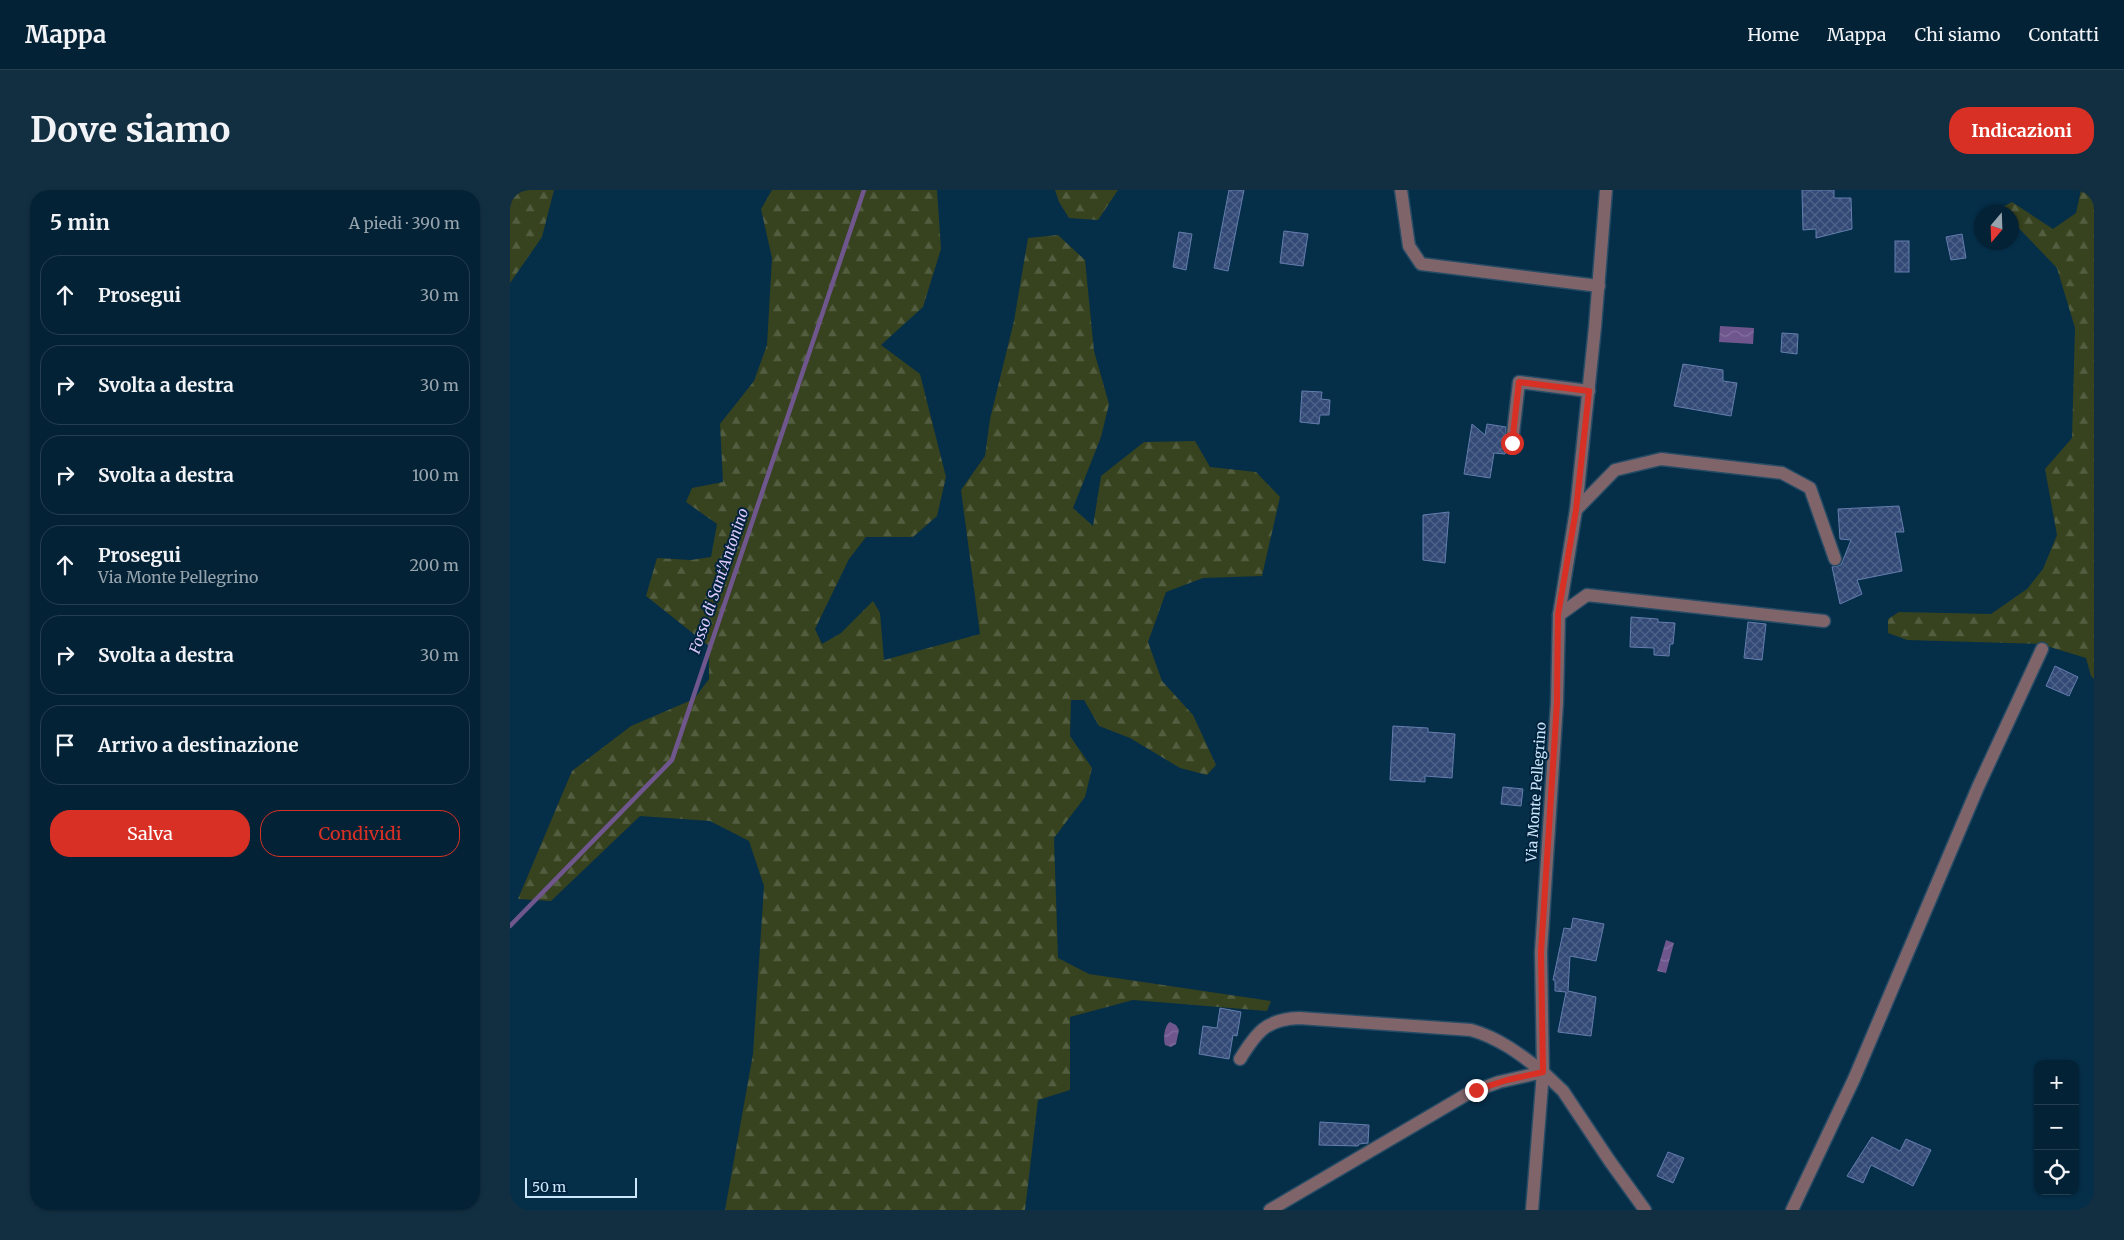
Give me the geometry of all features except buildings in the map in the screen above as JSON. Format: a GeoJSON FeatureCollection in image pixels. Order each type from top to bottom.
{"type":"FeatureCollection","features":[{"type":"Feature","properties":{"kind":"street"},"geometry":{"type":"LineString","coordinates":[[1401,190],[1409,246],[1421,264],[1598,286]]}},
{"type":"Feature","properties":{"kind":"street","name":"Via Monte Pellegrino"},"geometry":{"type":"LineString","coordinates":[[1532,1210],[1543,1072],[1541,952],[1557,703],[1558,615],[1576,510],[1589,391],[1606,190]]}},
{"type":"Feature","properties":{"kind":"street"},"geometry":{"type":"LineString","coordinates":[[1512,443],[1519,382],[1589,391]]}},
{"type":"Feature","properties":{"kind":"street"},"geometry":{"type":"LineString","coordinates":[[1576,510],[1615,470],[1660,459],[1782,472],[1810,488],[1835,559]]}},
{"type":"Feature","properties":{"kind":"street"},"geometry":{"type":"LineString","coordinates":[[1558,615],[1587,595],[1824,621]]}},
{"type":"Feature","properties":{"kind":"street"},"geometry":{"type":"LineString","coordinates":[[1792,1210],[1854,1079],[1978,787],[2042,648]]}},
{"type":"Feature","properties":{"kind":"street"},"geometry":{"type":"LineString","coordinates":[[1240,1059],[1255,1036],[1264,1028],[1282,1020],[1299,1018],[1471,1030],[1490,1036],[1507,1045],[1543,1072],[1563,1091],[1609,1160],[1646,1210]]}},
{"type":"Feature","properties":{"kind":"street"},"geometry":{"type":"LineString","coordinates":[[1270,1210],[1469,1093],[1499,1082],[1543,1072]]}},
{"type":"Feature","properties":{"kind":"green space"},"geometry":{"type":"Polygon","coordinates":[[[510,190],[554,190],[542,237],[510,283],[510,190]]]}},
{"type":"Feature","properties":{"kind":"green space"},"geometry":{"type":"Polygon","coordinates":[[[772,190],[937,190],[941,249],[923,307],[881,345],[920,374],[946,477],[937,516],[913,537],[866,537],[849,559],[815,629],[822,644],[841,633],[873,601],[880,613],[884,660],[980,634],[961,490],[985,456],[990,419],[1014,321],[1028,238],[1058,235],[1085,260],[1094,351],[1109,404],[1101,437],[1073,508],[1093,526],[1101,476],[1144,442],[1195,441],[1210,467],[1256,472],[1280,497],[1262,576],[1203,578],[1166,592],[1148,642],[1162,681],[1193,715],[1216,765],[1207,775],[1180,768],[1130,738],[1099,726],[1084,700],[1071,700],[1070,736],[1092,768],[1085,797],[1054,838],[1058,958],[1089,974],[1271,1001],[1267,1011],[1133,1000],[1070,1017],[1070,1090],[1038,1100],[1025,1210],[725,1210],[753,1054],[764,886],[749,841],[710,821],[640,816],[551,901],[518,899],[572,771],[631,726],[694,699],[709,679],[709,646],[646,596],[657,558],[691,560],[711,557],[717,524],[686,502],[692,488],[723,482],[720,424],[754,381],[767,345],[772,258],[761,209],[772,190]]]}},
{"type":"Feature","properties":{"kind":"green space"},"geometry":{"type":"Polygon","coordinates":[[[1055,190],[1118,190],[1098,220],[1069,218],[1059,202],[1055,190]]]}},
{"type":"Feature","properties":{"kind":"green space"},"geometry":{"type":"Polygon","coordinates":[[[2081,190],[2094,190],[2094,679],[2091,676],[2086,658],[2040,644],[1907,640],[1888,633],[1888,619],[1899,612],[1991,614],[2027,589],[2043,569],[2057,535],[2045,469],[2072,438],[2075,328],[2057,268],[2019,228],[2019,207],[2053,229],[2076,213],[2081,190]]]}},
{"type":"Feature","properties":{"kind":"water"},"geometry":{"type":"Polygon","coordinates":[[[1720,326],[1754,328],[1753,344],[1719,342],[1720,326]]]}},
{"type":"Feature","properties":{"kind":"water"},"geometry":{"type":"Polygon","coordinates":[[[1666,940],[1674,943],[1666,973],[1657,971],[1666,940]]]}},
{"type":"Feature","properties":{"kind":"water"},"geometry":{"type":"Polygon","coordinates":[[[1170,1022],[1176,1025],[1179,1030],[1176,1044],[1171,1047],[1165,1045],[1164,1039],[1165,1029],[1170,1022]]]}},
{"type":"Feature","properties":{"kind":"waterway","name":"Fosso di Sant'Antonino"},"geometry":{"type":"LineString","coordinates":[[510,926],[672,760],[864,190]]}},
{"type":"Feature","properties":{"kind":"route"},"geometry":{"type":"LineString","coordinates":[[1476,1090],[1491,1084],[1543,1072],[1541,952],[1557,703],[1558,615],[1576,510],[1589,391],[1519,382],[1512,443]]}}]}
